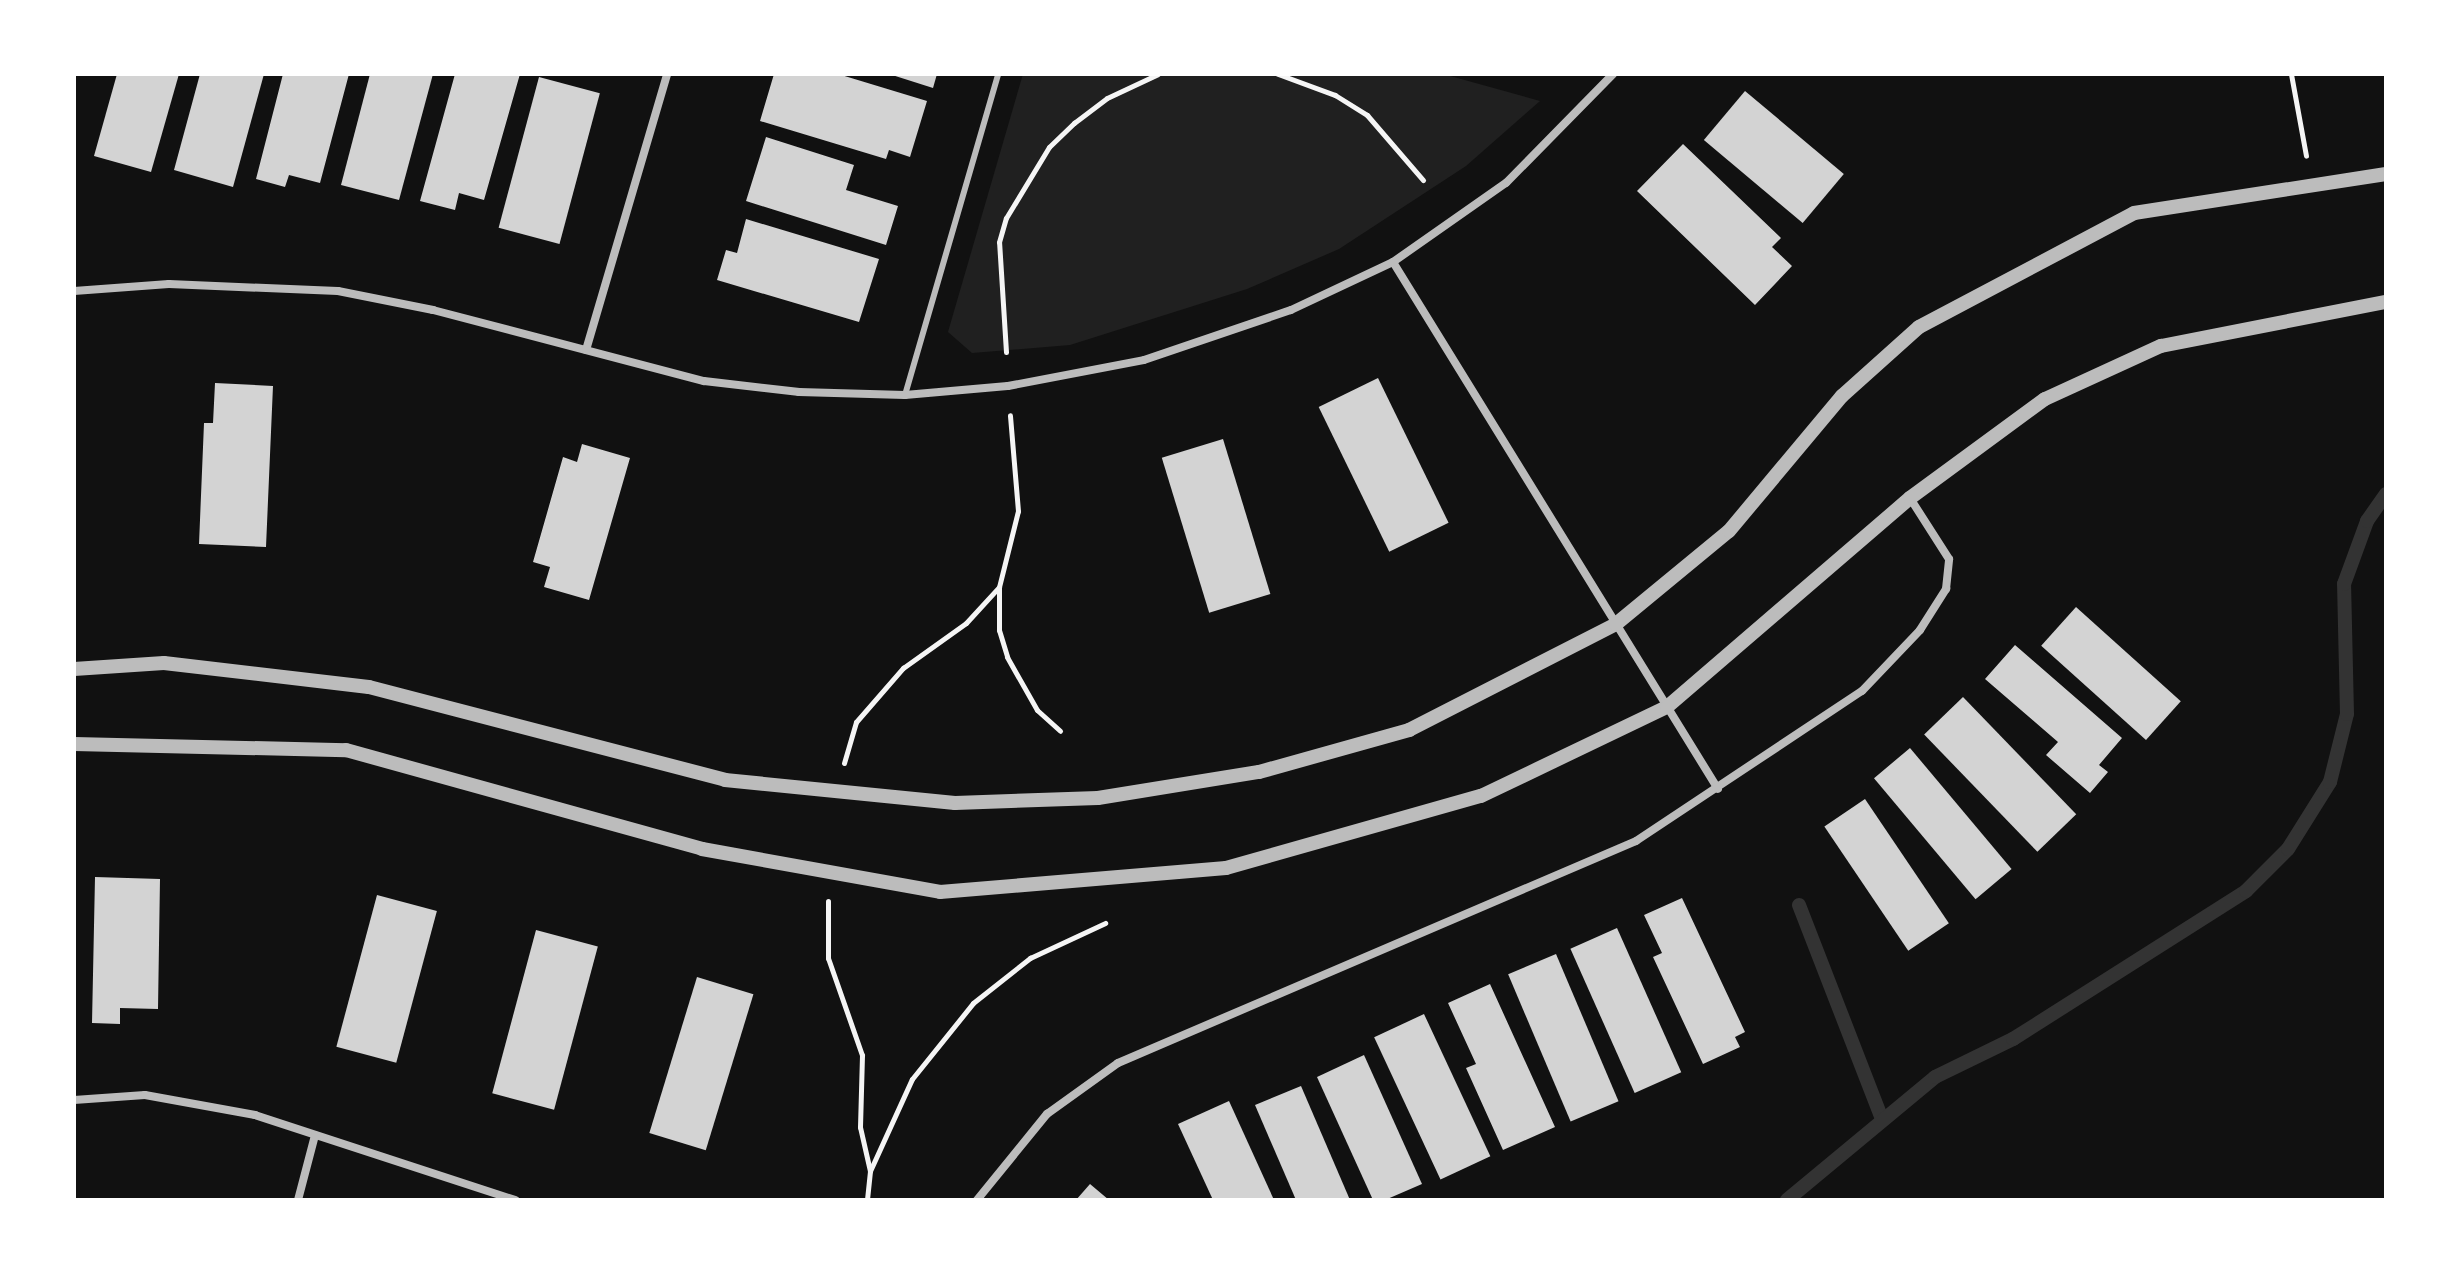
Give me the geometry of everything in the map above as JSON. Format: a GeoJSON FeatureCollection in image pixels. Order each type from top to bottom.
{"type":"FeatureCollection","features":[{"type":"Feature","properties":{"kind":"street"},"geometry":{"type":"LineString","coordinates":[[586,350],[667,74]]}},
{"type":"Feature","properties":{"kind":"street"},"geometry":{"type":"LineString","coordinates":[[74,291],[169,284],[338,291],[704,381],[905,395],[1008,386],[1144,360],[1291,310],[1393,262],[1506,183],[1613,74]]}},
{"type":"Feature","properties":{"kind":"street"},"geometry":{"type":"LineString","coordinates":[[74,669],[164,663],[369,687],[725,780],[955,803],[1098,798],[1259,772],[1409,730],[1616,624],[1729,531],[1842,396],[1919,327],[2134,213],[2386,174]]}},
{"type":"Feature","properties":{"kind":"street"},"geometry":{"type":"LineString","coordinates":[[1393,262],[1718,789]]}},
{"type":"Feature","properties":{"kind":"street"},"geometry":{"type":"LineString","coordinates":[[74,744],[346,750],[702,849],[940,892],[1226,868],[1481,796],[1667,707],[1910,498],[2045,399],[2161,346],[2386,302]]}},
{"type":"Feature","properties":{"kind":"street"},"geometry":{"type":"LineString","coordinates":[[977,1200],[1047,1114],[1118,1063],[1636,841],[1862,691],[1920,630],[1946,589],[1949,559],[1910,498]]}},
{"type":"Feature","properties":{"kind":"street"},"geometry":{"type":"LineString","coordinates":[[74,1100],[145,1095],[255,1115],[515,1200]]}},
{"type":"Feature","properties":{"kind":"street"},"geometry":{"type":"LineString","coordinates":[[298,1200],[315,1135]]}},
{"type":"Feature","properties":{"kind":"lane"},"geometry":{"type":"LineString","coordinates":[[905,395],[998,74]]}},
{"type":"Feature","properties":{"kind":"path"},"geometry":{"type":"LineString","coordinates":[[1006,352],[999,242],[1011,208],[1049,147],[1074,123],[1107,98],[1158,74]]}},
{"type":"Feature","properties":{"kind":"path"},"geometry":{"type":"LineString","coordinates":[[1278,74],[1301,80]]}},
{"type":"Feature","properties":{"kind":"path"},"geometry":{"type":"LineString","coordinates":[[1289,74],[1367,115],[1423,180]]}},
{"type":"Feature","properties":{"kind":"path"},"geometry":{"type":"LineString","coordinates":[[2291,74],[2306,156]]}},
{"type":"Feature","properties":{"kind":"path"},"geometry":{"type":"LineString","coordinates":[[1010,415],[1018,511],[999,587],[999,630],[1007,657],[1037,710],[1060,731]]}},
{"type":"Feature","properties":{"kind":"path"},"geometry":{"type":"LineString","coordinates":[[842,792],[845,745],[856,722],[903,668],[966,623],[999,587]]}},
{"type":"Feature","properties":{"kind":"path"},"geometry":{"type":"LineString","coordinates":[[832,873],[828,958],[862,1055],[860,1127],[870,1171]]}},
{"type":"Feature","properties":{"kind":"path"},"geometry":{"type":"LineString","coordinates":[[867,1200],[870,1171],[912,1079],[973,1003],[1030,958],[1105,923]]}},
{"type":"Feature","properties":{"kind":"shaded area"},"geometry":{"type":"Polygon","coordinates":[[[1023,74],[1443,74],[1540,101],[1466,166],[1339,249],[1247,289],[1070,345],[972,353],[948,332],[1023,74]]]}},
{"type":"Feature","properties":{"kind":"building"},"geometry":{"type":"Polygon","coordinates":[[[117,74],[179,74],[151,172],[94,156],[117,74]]]}},
{"type":"Feature","properties":{"kind":"building"},"geometry":{"type":"Polygon","coordinates":[[[200,74],[264,74],[233,187],[174,170],[200,74]]]}},
{"type":"Feature","properties":{"kind":"building"},"geometry":{"type":"Polygon","coordinates":[[[283,74],[349,74],[320,183],[289,175],[285,187],[256,179],[283,74]]]}},
{"type":"Feature","properties":{"kind":"building"},"geometry":{"type":"Polygon","coordinates":[[[370,74],[433,74],[399,200],[341,185],[370,74]]]}},
{"type":"Feature","properties":{"kind":"building"},"geometry":{"type":"Polygon","coordinates":[[[455,74],[520,74],[484,200],[459,193],[455,210],[420,201],[455,74]]]}},
{"type":"Feature","properties":{"kind":"building"},"geometry":{"type":"Polygon","coordinates":[[[774,74],[838,74],[927,101],[910,157],[889,150],[886,159],[760,121],[774,74]]]}},
{"type":"Feature","properties":{"kind":"building"},"geometry":{"type":"Polygon","coordinates":[[[889,74],[937,74],[933,88],[889,74]]]}},
{"type":"Feature","properties":{"kind":"building"},"geometry":{"type":"Polygon","coordinates":[[[539,77],[600,93],[559,244],[499,228],[539,77]]]}},
{"type":"Feature","properties":{"kind":"building"},"geometry":{"type":"Polygon","coordinates":[[[1745,91],[1844,174],[1803,223],[1704,140],[1745,91]]]}},
{"type":"Feature","properties":{"kind":"building"},"geometry":{"type":"Polygon","coordinates":[[[766,137],[854,165],[846,190],[898,206],[886,245],[746,201],[766,137]]]}},
{"type":"Feature","properties":{"kind":"building"},"geometry":{"type":"Polygon","coordinates":[[[1683,144],[1781,238],[1772,247],[1792,266],[1755,305],[1637,191],[1683,144]]]}},
{"type":"Feature","properties":{"kind":"building"},"geometry":{"type":"Polygon","coordinates":[[[746,219],[879,259],[859,322],[717,280],[726,250],[737,253],[746,219]]]}},
{"type":"Feature","properties":{"kind":"building"},"geometry":{"type":"Polygon","coordinates":[[[1378,378],[1449,523],[1389,552],[1319,407],[1378,378]]]}},
{"type":"Feature","properties":{"kind":"building"},"geometry":{"type":"Polygon","coordinates":[[[215,383],[273,386],[266,547],[199,544],[204,423],[213,423],[215,383]]]}},
{"type":"Feature","properties":{"kind":"building"},"geometry":{"type":"Polygon","coordinates":[[[1223,439],[1270,594],[1209,613],[1162,458],[1223,439]]]}},
{"type":"Feature","properties":{"kind":"building"},"geometry":{"type":"Polygon","coordinates":[[[582,444],[630,458],[589,600],[544,587],[550,567],[533,562],[563,457],[577,462],[582,444]]]}},
{"type":"Feature","properties":{"kind":"building"},"geometry":{"type":"Polygon","coordinates":[[[2076,607],[2181,701],[2146,740],[2041,646],[2076,607]]]}},
{"type":"Feature","properties":{"kind":"building"},"geometry":{"type":"Polygon","coordinates":[[[2015,645],[2122,738],[2099,765],[2108,772],[2090,793],[2046,755],[2058,742],[1985,679],[2015,645]]]}},
{"type":"Feature","properties":{"kind":"building"},"geometry":{"type":"Polygon","coordinates":[[[1963,697],[2076,814],[2037,852],[1924,735],[1963,697]]]}},
{"type":"Feature","properties":{"kind":"building"},"geometry":{"type":"Polygon","coordinates":[[[1910,748],[2012,869],[1976,899],[1874,778],[1910,748]]]}},
{"type":"Feature","properties":{"kind":"building"},"geometry":{"type":"Polygon","coordinates":[[[1865,799],[1949,923],[1908,951],[1824,826],[1865,799]]]}},
{"type":"Feature","properties":{"kind":"building"},"geometry":{"type":"Polygon","coordinates":[[[95,877],[160,879],[158,1009],[120,1008],[120,1024],[92,1023],[95,877]]]}},
{"type":"Feature","properties":{"kind":"building"},"geometry":{"type":"Polygon","coordinates":[[[377,895],[437,911],[396,1063],[336,1047],[377,895]]]}},
{"type":"Feature","properties":{"kind":"building"},"geometry":{"type":"Polygon","coordinates":[[[1682,898],[1745,1032],[1735,1037],[1740,1047],[1703,1064],[1653,957],[1662,953],[1644,915],[1682,898]]]}},
{"type":"Feature","properties":{"kind":"building"},"geometry":{"type":"Polygon","coordinates":[[[1617,928],[1681,1072],[1635,1093],[1570,949],[1617,928]]]}},
{"type":"Feature","properties":{"kind":"building"},"geometry":{"type":"Polygon","coordinates":[[[536,930],[598,947],[554,1110],[492,1093],[536,930]]]}},
{"type":"Feature","properties":{"kind":"building"},"geometry":{"type":"Polygon","coordinates":[[[1556,954],[1619,1101],[1571,1122],[1508,974],[1556,954]]]}},
{"type":"Feature","properties":{"kind":"building"},"geometry":{"type":"Polygon","coordinates":[[[697,977],[753,994],[706,1150],[649,1133],[697,977]]]}},
{"type":"Feature","properties":{"kind":"building"},"geometry":{"type":"Polygon","coordinates":[[[1490,984],[1555,1127],[1503,1150],[1466,1068],[1476,1064],[1448,1003],[1490,984]]]}},
{"type":"Feature","properties":{"kind":"building"},"geometry":{"type":"Polygon","coordinates":[[[1424,1014],[1490,1156],[1441,1180],[1374,1037],[1424,1014]]]}},
{"type":"Feature","properties":{"kind":"building"},"geometry":{"type":"Polygon","coordinates":[[[1364,1055],[1422,1184],[1385,1200],[1373,1200],[1317,1077],[1364,1055]]]}},
{"type":"Feature","properties":{"kind":"building"},"geometry":{"type":"Polygon","coordinates":[[[1301,1086],[1350,1200],[1296,1200],[1255,1105],[1301,1086]]]}},
{"type":"Feature","properties":{"kind":"building"},"geometry":{"type":"Polygon","coordinates":[[[1229,1101],[1274,1200],[1213,1200],[1178,1124],[1229,1101]]]}},
{"type":"Feature","properties":{"kind":"building"},"geometry":{"type":"Polygon","coordinates":[[[1090,1184],[1109,1200],[1076,1200],[1090,1184]]]}},
{"type":"Feature","properties":{"kind":"waterway"},"geometry":{"type":"LineString","coordinates":[[1787,1200],[1935,1077],[2013,1039],[2246,891],[2288,849],[2330,782],[2347,714],[2344,584],[2367,521],[2386,494]]}},
{"type":"Feature","properties":{"kind":"waterway"},"geometry":{"type":"LineString","coordinates":[[1799,905],[1882,1119]]}}]}
